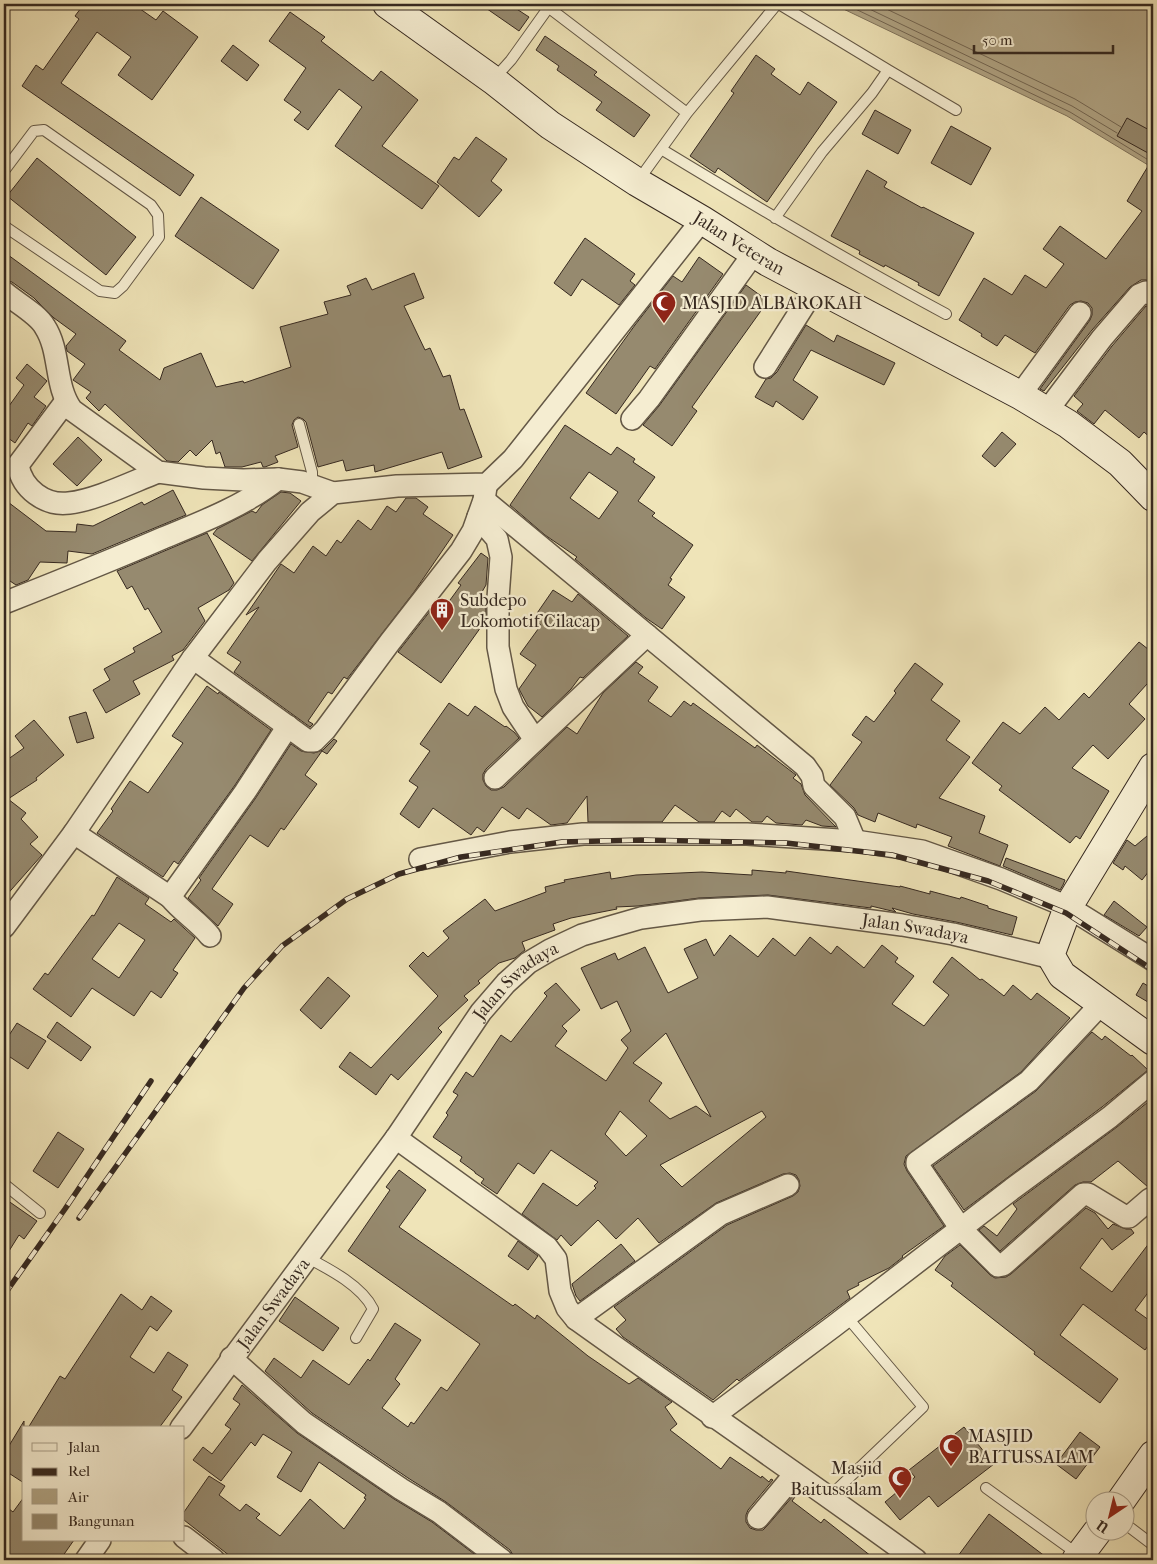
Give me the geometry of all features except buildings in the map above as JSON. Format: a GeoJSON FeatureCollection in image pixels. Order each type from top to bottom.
{"type":"FeatureCollection","features":[{"type":"Feature","properties":{"kind":"main road","name":"Jalan Veteran"},"geometry":{"type":"LineString","coordinates":[[386,4],[494,80],[550,125],[637,182],[815,288],[1047,411],[1094,442],[1120,463],[1153,497]]}},
{"type":"Feature","properties":{"kind":"main road"},"geometry":{"type":"LineString","coordinates":[[1153,767],[1068,906],[1051,953],[1062,975],[1153,1041]]}},
{"type":"Feature","properties":{"kind":"main road"},"geometry":{"type":"LineString","coordinates":[[1127,1492],[1153,1455]]}},
{"type":"Feature","properties":{"kind":"main road"},"geometry":{"type":"LineString","coordinates":[[1080,1559],[1091,1542]]}},
{"type":"Feature","properties":{"kind":"street"},"geometry":{"type":"LineString","coordinates":[[193,658],[308,740],[314,741],[325,730],[461,551],[473,531],[483,500],[513,458],[702,220]]}},
{"type":"Feature","properties":{"kind":"street"},"geometry":{"type":"LineString","coordinates":[[632,419],[649,399],[754,253]]}},
{"type":"Feature","properties":{"kind":"street"},"geometry":{"type":"LineString","coordinates":[[765,367],[815,288]]}},
{"type":"Feature","properties":{"kind":"street"},"geometry":{"type":"LineString","coordinates":[[4,292],[39,319],[45,327],[55,352],[59,378],[66,401],[72,410],[158,472]]}},
{"type":"Feature","properties":{"kind":"street"},"geometry":{"type":"LineString","coordinates":[[1047,411],[1102,338],[1139,295],[1146,292],[1153,295]]}},
{"type":"Feature","properties":{"kind":"street"},"geometry":{"type":"LineString","coordinates":[[1020,395],[1080,313]]}},
{"type":"Feature","properties":{"kind":"street"},"geometry":{"type":"LineString","coordinates":[[66,401],[18,465],[20,476],[29,489],[42,498],[68,504],[90,498],[158,472],[214,479],[302,482],[333,494],[397,486],[483,500],[805,766],[812,776],[814,786],[845,817],[855,840]]}},
{"type":"Feature","properties":{"kind":"street"},"geometry":{"type":"LineString","coordinates":[[4,603],[179,531],[258,495],[278,480]]}},
{"type":"Feature","properties":{"kind":"street"},"geometry":{"type":"LineString","coordinates":[[4,927],[74,833],[193,658],[291,532],[310,512],[333,494]]}},
{"type":"Feature","properties":{"kind":"street"},"geometry":{"type":"LineString","coordinates":[[483,500],[497,538],[501,557],[498,598],[498,647],[506,689],[513,707],[535,740]]}},
{"type":"Feature","properties":{"kind":"street"},"geometry":{"type":"LineString","coordinates":[[495,778],[647,635]]}},
{"type":"Feature","properties":{"kind":"street"},"geometry":{"type":"LineString","coordinates":[[170,897],[245,792],[288,726]]}},
{"type":"Feature","properties":{"kind":"street"},"geometry":{"type":"LineString","coordinates":[[74,833],[170,897],[179,909],[201,926],[210,936]]}},
{"type":"Feature","properties":{"kind":"street"},"geometry":{"type":"LineString","coordinates":[[420,859],[510,842],[583,834],[747,834],[855,840],[922,851],[1001,879],[1068,906],[1153,960]]}},
{"type":"Feature","properties":{"kind":"street","name":"Jalan Swadaya"},"geometry":{"type":"LineString","coordinates":[[182,1426],[396,1138],[481,1012],[506,983],[528,963],[550,950],[582,935],[641,918],[700,910],[767,906],[953,934],[1052,958]]}},
{"type":"Feature","properties":{"kind":"street"},"geometry":{"type":"LineString","coordinates":[[1102,1003],[1029,1081],[917,1162],[961,1229],[995,1264],[1000,1266],[1083,1194],[1088,1194],[1126,1217],[1153,1199]]}},
{"type":"Feature","properties":{"kind":"street"},"geometry":{"type":"LineString","coordinates":[[712,1416],[847,1317],[1012,1189],[1110,1117],[1153,1081]]}},
{"type":"Feature","properties":{"kind":"street"},"geometry":{"type":"LineString","coordinates":[[396,1138],[547,1248],[556,1259],[560,1291],[567,1308],[576,1319],[916,1560]]}},
{"type":"Feature","properties":{"kind":"street"},"geometry":{"type":"LineString","coordinates":[[576,1319],[721,1214],[788,1184]]}},
{"type":"Feature","properties":{"kind":"street"},"geometry":{"type":"LineString","coordinates":[[231,1358],[304,1423],[439,1512],[502,1560]]}},
{"type":"Feature","properties":{"kind":"street"},"geometry":{"type":"LineString","coordinates":[[758,1518],[795,1474]]}},
{"type":"Feature","properties":{"kind":"street"},"geometry":{"type":"LineString","coordinates":[[185,1539],[214,1560]]}},
{"type":"Feature","properties":{"kind":"street"},"geometry":{"type":"LineString","coordinates":[[86,1560],[99,1542]]}},
{"type":"Feature","properties":{"kind":"lane"},"geometry":{"type":"LineString","coordinates":[[637,182],[686,113],[778,4],[956,110]]}},
{"type":"Feature","properties":{"kind":"lane"},"geometry":{"type":"LineString","coordinates":[[494,80],[511,60],[548,5],[686,113]]}},
{"type":"Feature","properties":{"kind":"lane"},"geometry":{"type":"LineString","coordinates":[[775,218],[822,152],[872,93],[888,70]]}},
{"type":"Feature","properties":{"kind":"lane"},"geometry":{"type":"LineString","coordinates":[[4,171],[7,159],[34,131],[44,130],[151,205],[158,215],[159,237],[123,286],[115,293],[100,291],[4,226]]}},
{"type":"Feature","properties":{"kind":"lane"},"geometry":{"type":"LineString","coordinates":[[661,149],[775,218],[877,277],[946,314]]}},
{"type":"Feature","properties":{"kind":"lane"},"geometry":{"type":"LineString","coordinates":[[298,424],[312,472],[312,486]]}},
{"type":"Feature","properties":{"kind":"lane"},"geometry":{"type":"LineString","coordinates":[[4,1184],[40,1213]]}},
{"type":"Feature","properties":{"kind":"lane"},"geometry":{"type":"LineString","coordinates":[[308,1258],[328,1269],[369,1300],[373,1309],[356,1338]]}},
{"type":"Feature","properties":{"kind":"lane"},"geometry":{"type":"LineString","coordinates":[[829,1497],[923,1407],[847,1317]]}},
{"type":"Feature","properties":{"kind":"lane"},"geometry":{"type":"LineString","coordinates":[[986,1488],[1080,1559]]}},
{"type":"Feature","properties":{"kind":"lane"},"geometry":{"type":"LineString","coordinates":[[1134,1531],[1153,1545]]}},
{"type":"Feature","properties":{"kind":"water"},"geometry":{"type":"Polygon","coordinates":[[[833,4],[1153,4],[1153,168],[1067,116],[833,4]]]}},
{"type":"Feature","properties":{"kind":"railway"},"geometry":{"type":"LineString","coordinates":[[79,1218],[244,988],[282,946],[347,899],[399,874],[461,857],[562,842],[641,840],[786,843],[892,855],[988,881],[1066,913],[1153,970]]}},
{"type":"Feature","properties":{"kind":"railway"},"geometry":{"type":"LineString","coordinates":[[4,1295],[65,1209],[151,1081]]}},
{"type":"Feature","properties":{"kind":"place","name":"MASJID ALBAROKAH"},"geometry":{"type":"Point","coordinates":[664,324]}},
{"type":"Feature","properties":{"kind":"place","name":"Subdepo Lokomotif Cilacap"},"geometry":{"type":"Point","coordinates":[442,631]}},
{"type":"Feature","properties":{"kind":"place","name":"MASJID BAITUSSALAM"},"geometry":{"type":"Point","coordinates":[951,1467]}},
{"type":"Feature","properties":{"kind":"place","name":"Masjid Baitussalam"},"geometry":{"type":"Point","coordinates":[900,1499]}}]}
